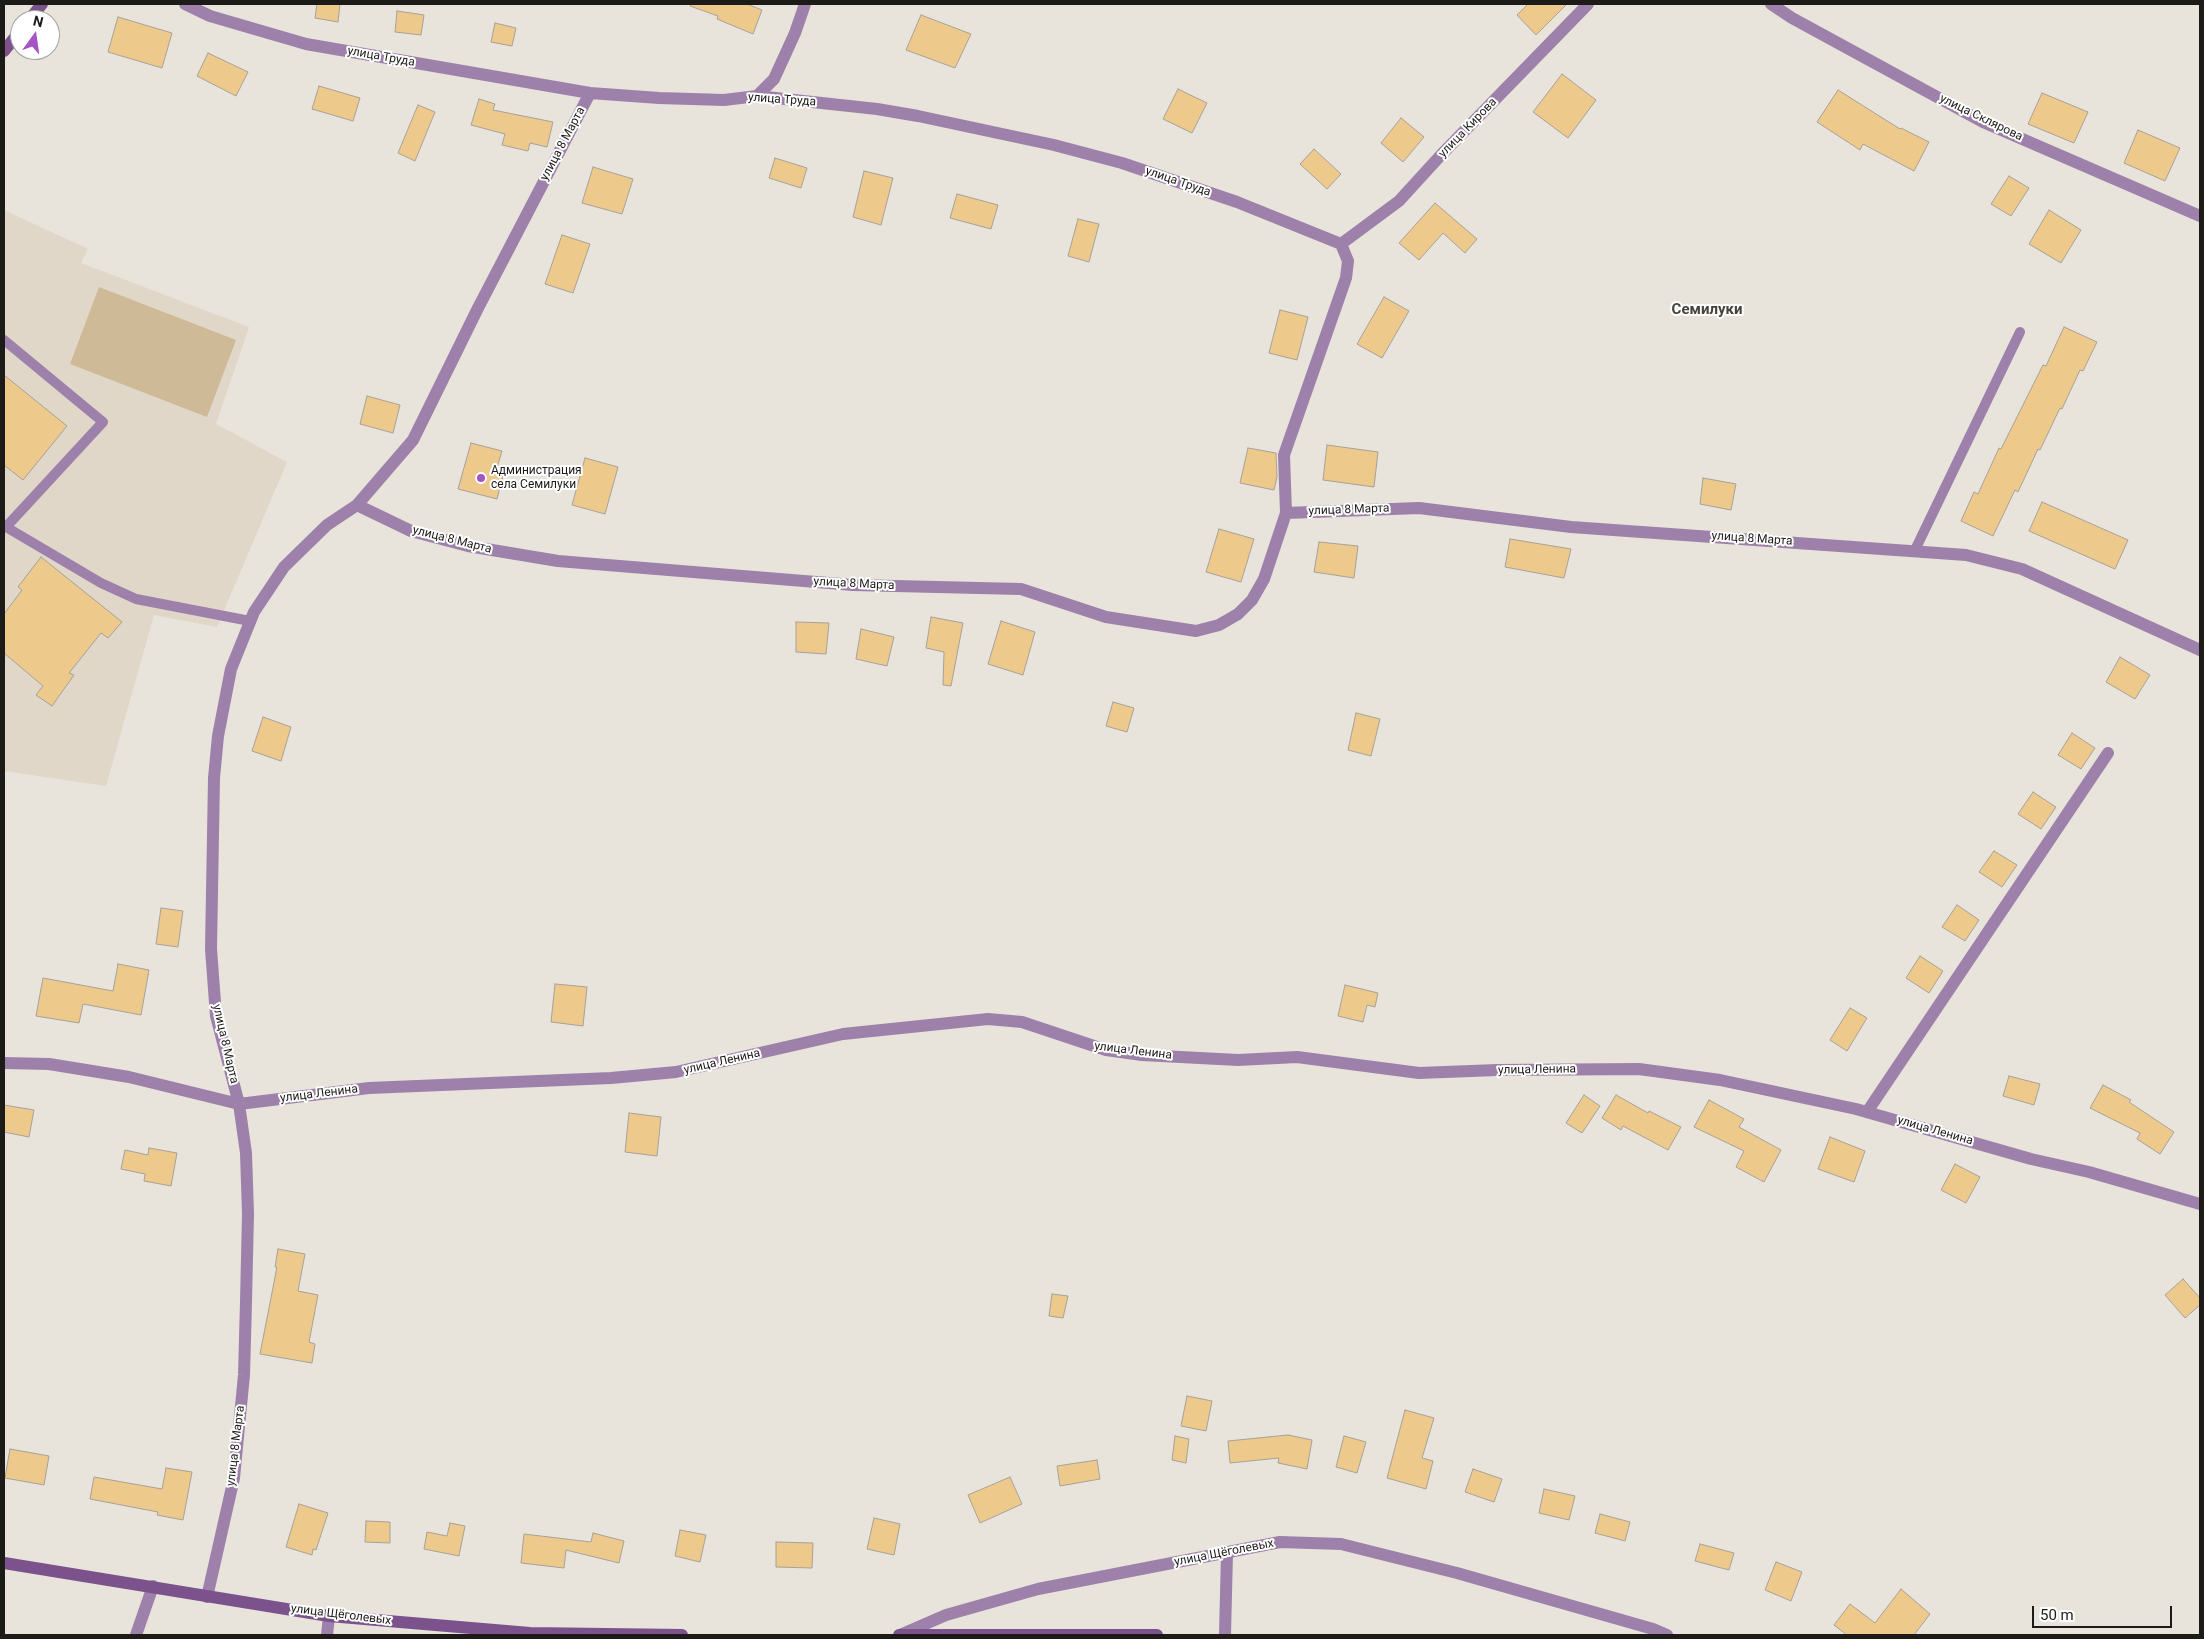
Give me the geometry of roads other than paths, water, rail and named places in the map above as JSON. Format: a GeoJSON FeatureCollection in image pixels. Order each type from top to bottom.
{"type":"FeatureCollection","features":[{"type":"Feature","properties":{"kind":"main road","name":"улица Щёголевых"},"geometry":{"type":"LineString","coordinates":[[4,1563],[329,1616],[530,1633],[682,1635]]}},
{"type":"Feature","properties":{"kind":"main road"},"geometry":{"type":"LineString","coordinates":[[900,1635],[1157,1635]]}},
{"type":"Feature","properties":{"kind":"street","name":"улица Труда"},"geometry":{"type":"LineString","coordinates":[[184,4],[210,16],[306,44],[590,93],[724,100],[757,96],[902,113],[1054,145],[1122,163],[1228,199],[1341,244]]}},
{"type":"Feature","properties":{"kind":"street"},"geometry":{"type":"LineString","coordinates":[[757,96],[774,79],[796,32],[805,4]]}},
{"type":"Feature","properties":{"kind":"street","name":"улица Кирова"},"geometry":{"type":"LineString","coordinates":[[1341,244],[1399,201],[1441,155],[1588,4]]}},
{"type":"Feature","properties":{"kind":"street","name":"улица Склярова"},"geometry":{"type":"LineString","coordinates":[[1771,4],[1792,18],[1983,122],[2200,216]]}},
{"type":"Feature","properties":{"kind":"street","name":"улица 8 Марта"},"geometry":{"type":"LineString","coordinates":[[207,1597],[234,1478],[244,1375],[248,1180],[246,1153],[239,1104],[216,1016],[212,985],[214,778],[218,736],[231,669],[250,621],[284,567],[327,525],[357,505],[413,440],[478,308],[590,93]]}},
{"type":"Feature","properties":{"kind":"street","name":"улица 8 Марта"},"geometry":{"type":"LineString","coordinates":[[357,505],[411,531],[468,546],[558,561],[853,586],[1021,589],[1106,617],[1196,631],[1219,625],[1238,614],[1252,600],[1264,579],[1286,513],[1284,455],[1346,278],[1348,261],[1341,244]]}},
{"type":"Feature","properties":{"kind":"street","name":"улица 8 Марта"},"geometry":{"type":"LineString","coordinates":[[1286,513],[1419,508],[1571,527],[1966,555],[2022,569],[2200,650]]}},
{"type":"Feature","properties":{"kind":"street"},"geometry":{"type":"LineString","coordinates":[[1867,1112],[2108,753]]}},
{"type":"Feature","properties":{"kind":"street","name":"улица Ленина"},"geometry":{"type":"LineString","coordinates":[[4,1063],[49,1064],[129,1077],[239,1104],[369,1088],[610,1078],[676,1072],[844,1034],[988,1019],[1022,1022],[1106,1050],[1142,1055],[1238,1060],[1297,1057],[1419,1074],[1497,1070],[1639,1069],[1720,1080],[1867,1112],[2031,1159],[2089,1172],[2200,1204]]}},
{"type":"Feature","properties":{"kind":"street","name":"улица Щёголевых"},"geometry":{"type":"LineString","coordinates":[[900,1635],[946,1615],[1038,1589],[1280,1542],[1341,1544],[1457,1573],[1653,1629],[1667,1635]]}},
{"type":"Feature","properties":{"kind":"street"},"geometry":{"type":"LineString","coordinates":[[1225,1635],[1226,1553]]}},
{"type":"Feature","properties":{"kind":"street"},"geometry":{"type":"LineString","coordinates":[[136,1635],[153,1586]]}},
{"type":"Feature","properties":{"kind":"street"},"geometry":{"type":"LineString","coordinates":[[327,1635],[329,1616]]}},
{"type":"Feature","properties":{"kind":"lane"},"geometry":{"type":"LineString","coordinates":[[1915,550],[2020,332]]}},
{"type":"Feature","properties":{"kind":"lane"},"geometry":{"type":"LineString","coordinates":[[4,340],[103,422],[6,527],[101,584],[136,599],[250,621]]}},
{"type":"Feature","properties":{"kind":"place","name":"Администрация села Семилуки"},"geometry":{"type":"Point","coordinates":[481,478]}},
{"type":"Feature","properties":{"kind":"district","name":"Семилуки"},"geometry":{"type":"Point","coordinates":[1707,310]}}]}
